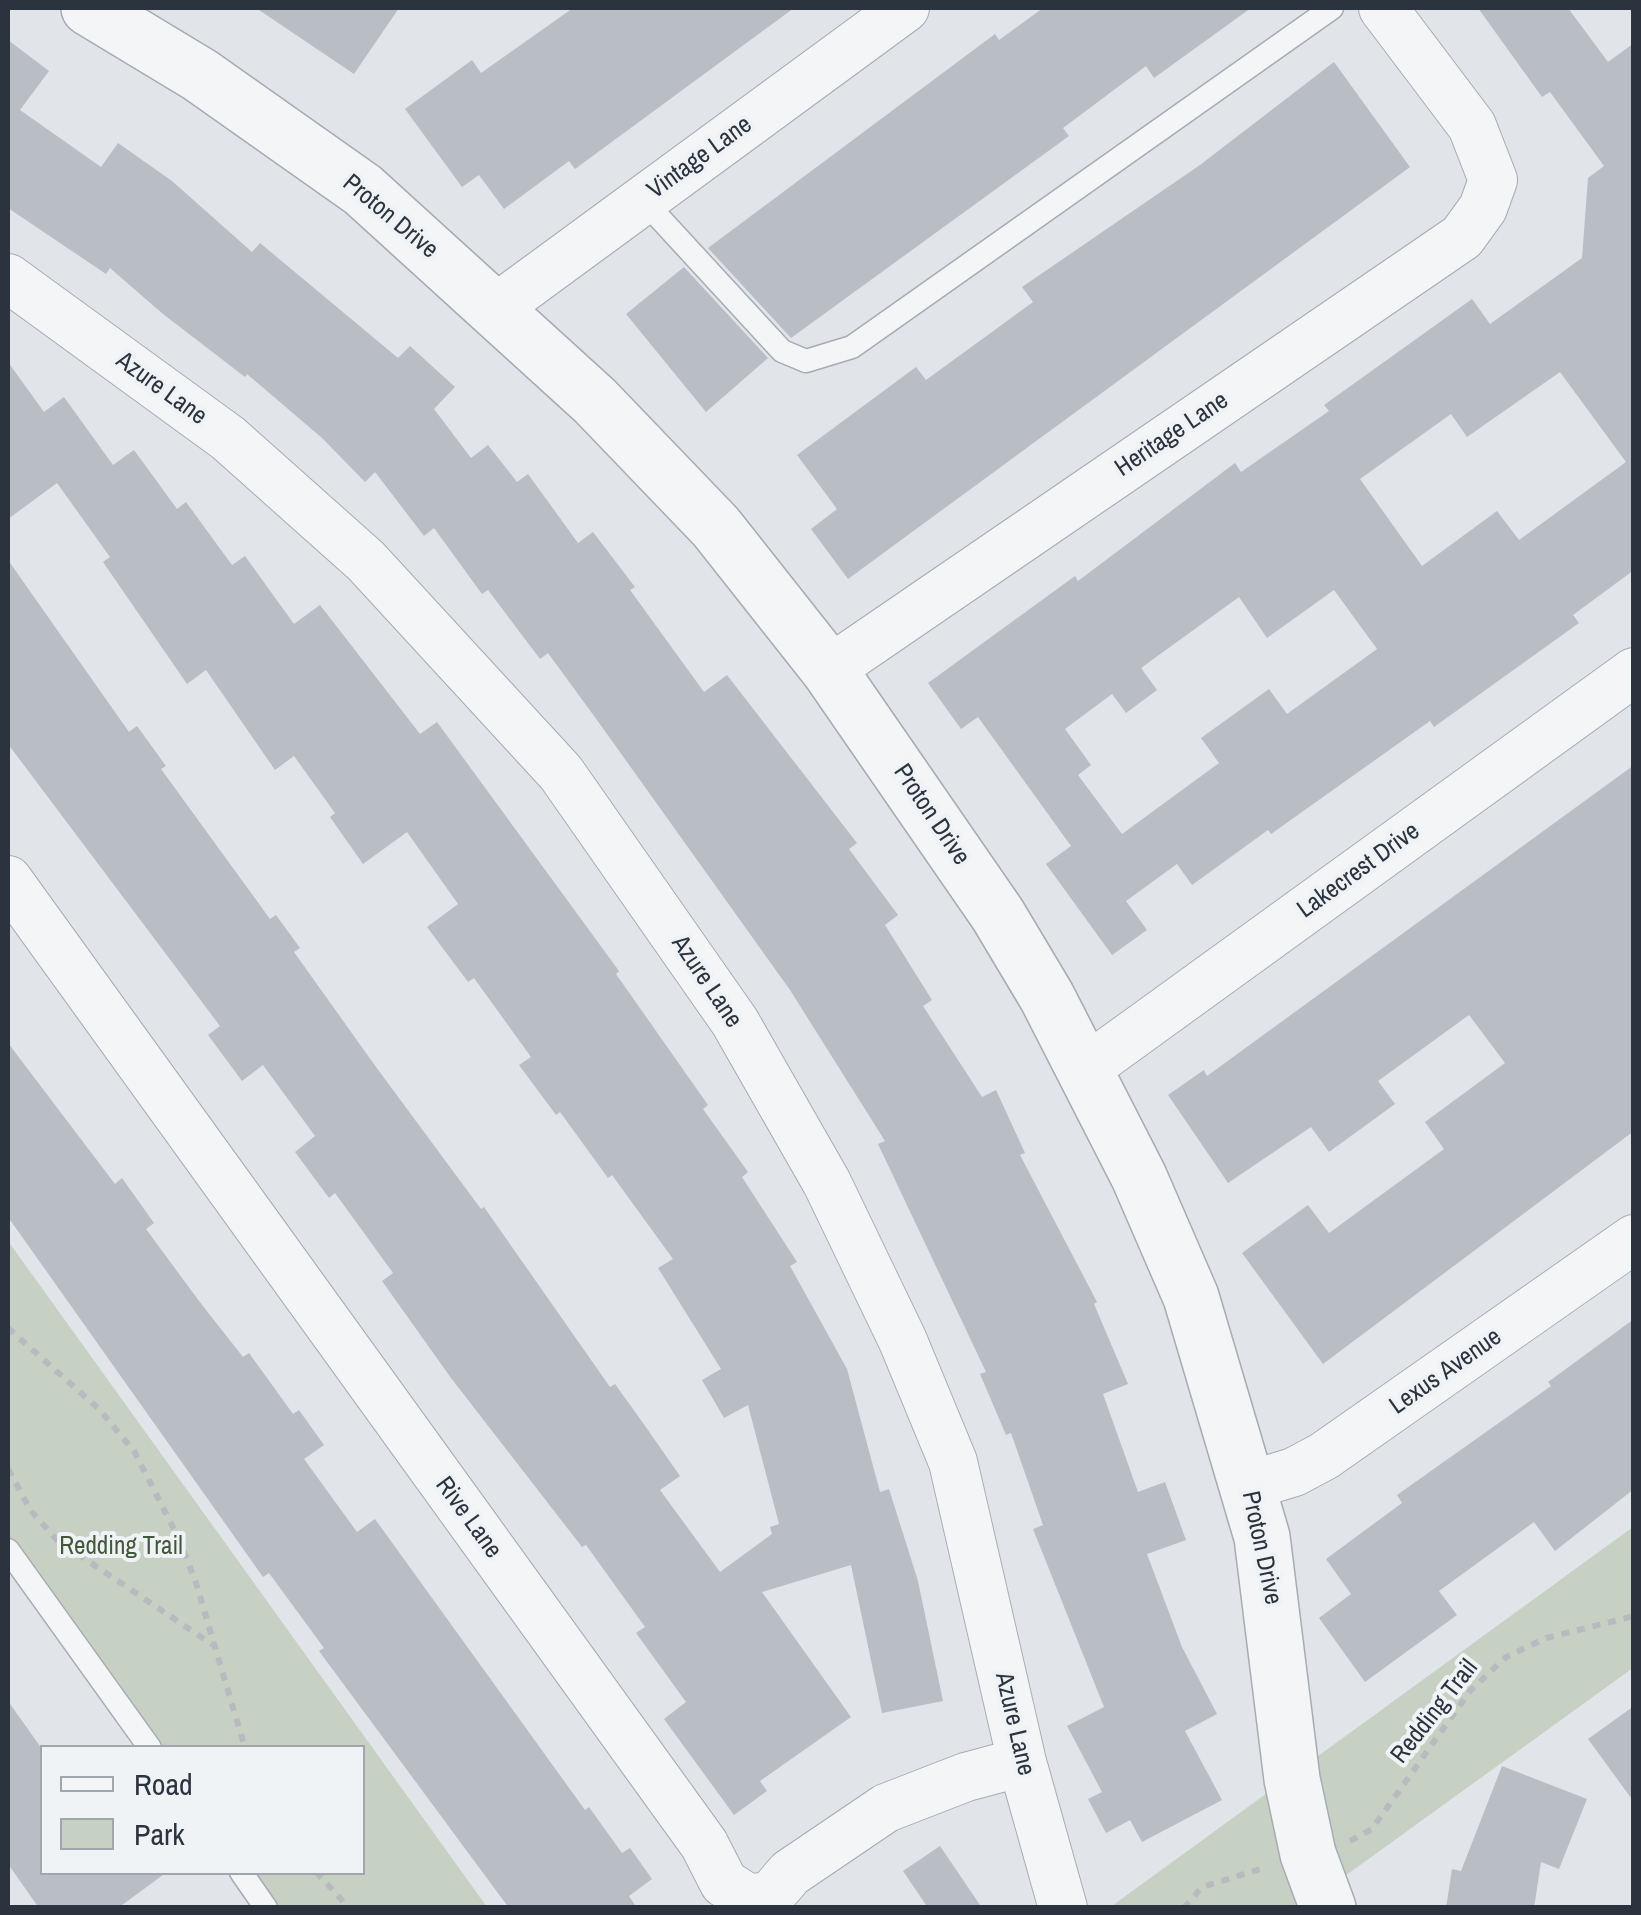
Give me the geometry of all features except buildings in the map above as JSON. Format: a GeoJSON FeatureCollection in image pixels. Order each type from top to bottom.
{"type":"FeatureCollection","features":[{"type":"Feature","properties":{"kind":"street","name":"Proton Drive"},"geometry":{"type":"LineString","coordinates":[[89,8],[200,75],[363,190],[595,401],[716,527],[828,670],[998,915],[1140,1177],[1191,1298],[1248,1486],[1275,1615],[1292,1779],[1308,1854],[1328,1908]]}},
{"type":"Feature","properties":{"kind":"street","name":"Vintage Lane"},"geometry":{"type":"LineString","coordinates":[[496,308],[905,8]]}},
{"type":"Feature","properties":{"kind":"street","name":"Heritage Lane"},"geometry":{"type":"LineString","coordinates":[[828,670],[1462,237],[1483,208],[1493,180],[1472,126],[1383,8]]}},
{"type":"Feature","properties":{"kind":"street","name":"Azure Lane"},"geometry":{"type":"LineString","coordinates":[[8,278],[228,438],[366,561],[561,773],[735,1022],[827,1184],[902,1341],[952,1462],[1022,1762],[1063,1908]]}},
{"type":"Feature","properties":{"kind":"street","name":"Lakecrest Drive"},"geometry":{"type":"LineString","coordinates":[[1084,1070],[1634,672]]}},
{"type":"Feature","properties":{"kind":"street","name":"Rive Lane"},"geometry":{"type":"LineString","coordinates":[[8,880],[704,1844],[724,1883],[750,1900],[772,1895],[818,1852],[886,1808],[966,1777],[1022,1762]]}},
{"type":"Feature","properties":{"kind":"street","name":"Lexus Avenue"},"geometry":{"type":"LineString","coordinates":[[1248,1486],[1294,1472],[1324,1456],[1634,1239]]}},
{"type":"Feature","properties":{"kind":"lane"},"geometry":{"type":"LineString","coordinates":[[642,200],[782,351],[806,362],[852,347],[1332,8]]}},
{"type":"Feature","properties":{"kind":"lane"},"geometry":{"type":"LineString","coordinates":[[8,1550],[148,1745]]}},
{"type":"Feature","properties":{"kind":"lane"},"geometry":{"type":"LineString","coordinates":[[243,1875],[266,1908]]}},
{"type":"Feature","properties":{"kind":"path"},"geometry":{"type":"LineString","coordinates":[[8,1328],[98,1409],[134,1452],[179,1539],[244,1745]]}},
{"type":"Feature","properties":{"kind":"path"},"geometry":{"type":"LineString","coordinates":[[8,1469],[31,1511],[57,1540],[214,1646]]}},
{"type":"Feature","properties":{"kind":"path","name":"Redding Trail"},"geometry":{"type":"LineString","coordinates":[[1344,1843],[1372,1829],[1470,1691],[1506,1657],[1546,1638],[1634,1616]]}},
{"type":"Feature","properties":{"kind":"path"},"geometry":{"type":"LineString","coordinates":[[1184,1908],[1202,1887],[1276,1865]]}},
{"type":"Feature","properties":{"kind":"path"},"geometry":{"type":"LineString","coordinates":[[319,1875],[349,1908]]}},
{"type":"Feature","properties":{"kind":"green space","name":"Redding Trail"},"geometry":{"type":"Polygon","coordinates":[[[8,1241],[487,1907],[275,1907],[251,1875],[365,1875],[365,1745],[158,1745],[8,1538],[8,1241]]]}},
{"type":"Feature","properties":{"kind":"green space"},"geometry":{"type":"Polygon","coordinates":[[[1633,1527],[1633,1668],[1302,1907],[1109,1908],[1633,1527]]]}}]}
